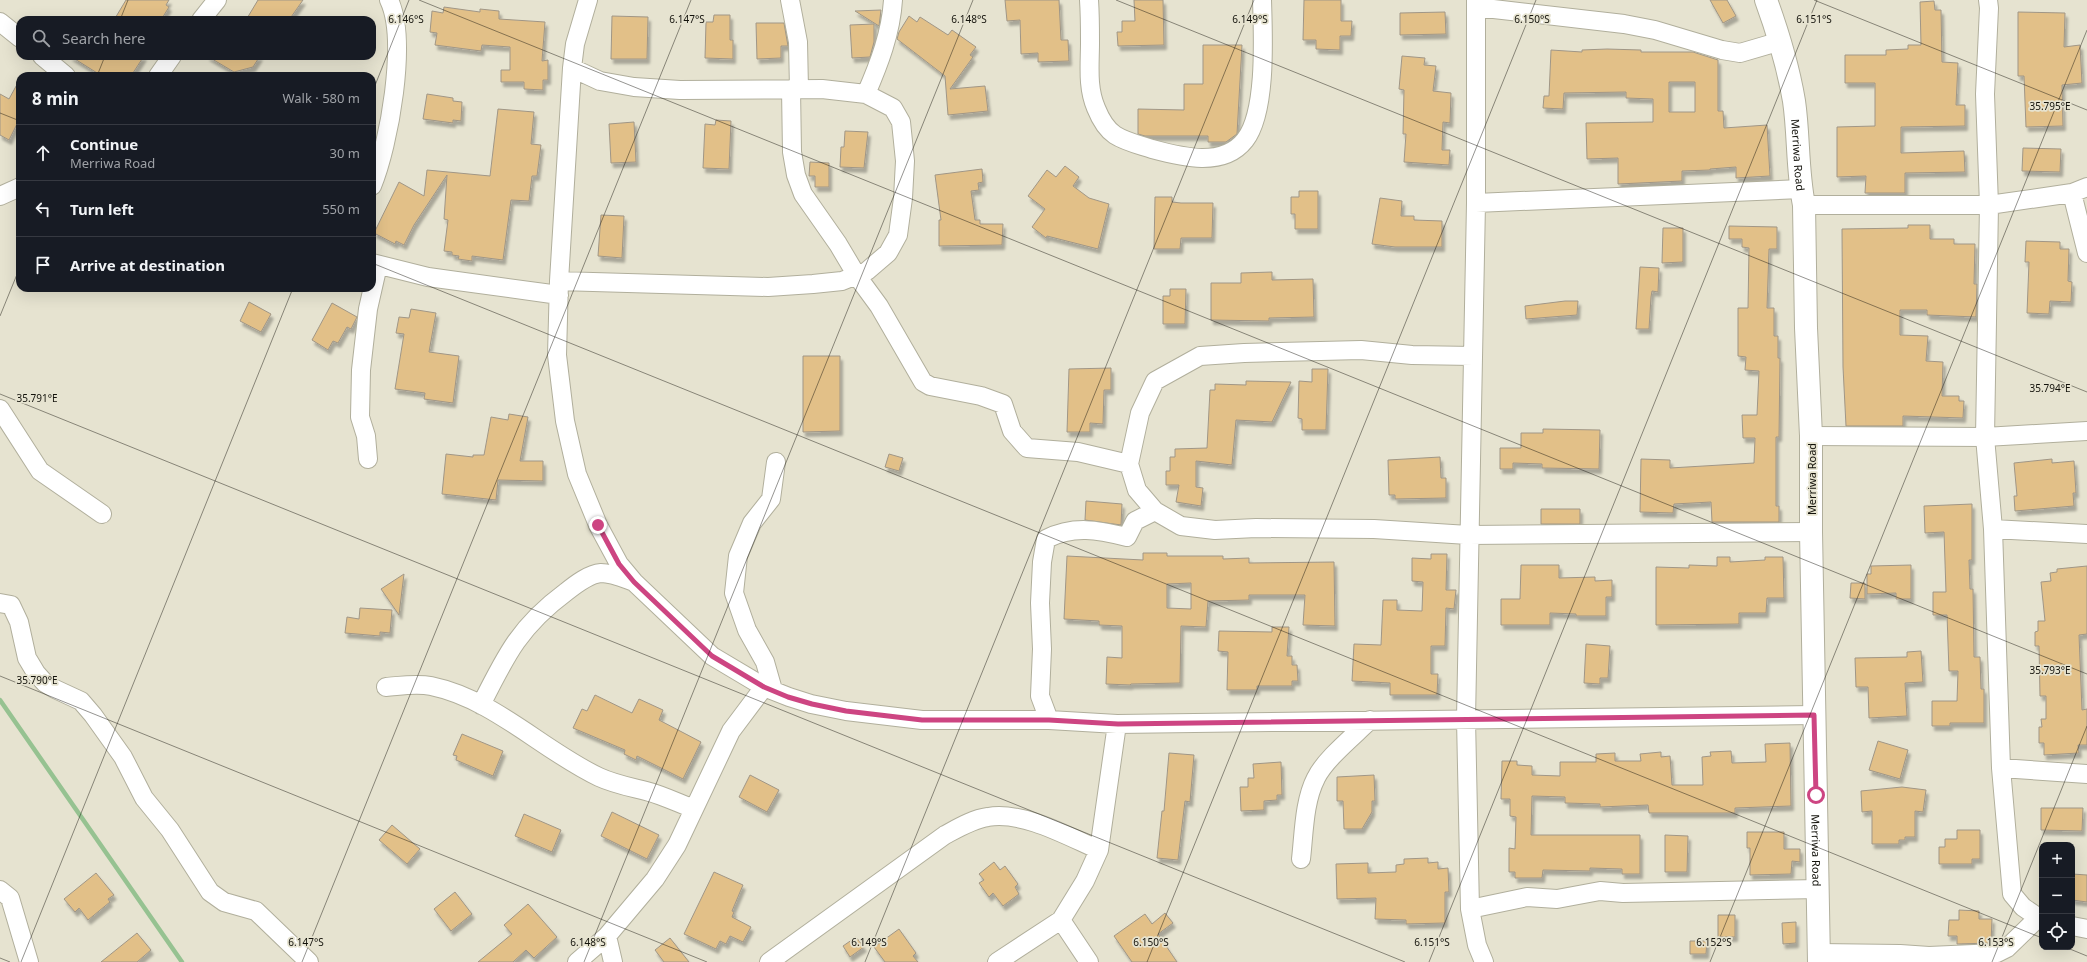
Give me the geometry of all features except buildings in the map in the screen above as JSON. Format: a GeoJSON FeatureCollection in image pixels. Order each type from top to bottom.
{"type":"FeatureCollection","features":[{"type":"Feature","properties":{"kind":"street"},"geometry":{"type":"LineString","coordinates":[[204,16],[217,0]]}},
{"type":"Feature","properties":{"kind":"street"},"geometry":{"type":"LineString","coordinates":[[376,175],[382,158],[388,129],[396,62],[395,24],[389,0]]}},
{"type":"Feature","properties":{"kind":"street"},"geometry":{"type":"LineString","coordinates":[[588,0],[575,44],[572,68],[559,288],[557,355],[565,421],[577,474],[598,525],[619,564],[634,582],[712,656],[769,688],[818,705],[846,711],[922,720],[1049,720],[1118,724],[1814,715]]}},
{"type":"Feature","properties":{"kind":"street"},"geometry":{"type":"LineString","coordinates":[[790,0],[798,42],[792,152],[796,175],[803,194],[838,244],[857,276],[879,306],[913,367],[925,384],[981,396],[1003,404],[1012,431],[1027,448],[1078,452],[1129,464]]}},
{"type":"Feature","properties":{"kind":"street"},"geometry":{"type":"LineString","coordinates":[[866,94],[881,60],[892,12],[893,0]]}},
{"type":"Feature","properties":{"kind":"street"},"geometry":{"type":"LineString","coordinates":[[1089,0],[1089,82],[1095,108],[1103,122],[1115,135],[1138,145],[1180,157],[1199,158],[1224,155],[1236,149],[1246,139],[1253,125],[1260,97],[1262,0]]}},
{"type":"Feature","properties":{"kind":"street","name":"Merriwa Road"},"geometry":{"type":"LineString","coordinates":[[1766,0],[1781,41],[1794,101],[1803,197],[1806,328],[1811,436],[1814,715],[1819,889],[1818,957]]}},
{"type":"Feature","properties":{"kind":"street"},"geometry":{"type":"LineString","coordinates":[[1988,0],[1990,8],[1985,94],[1989,205],[1985,438],[1993,529],[2001,768],[2012,894],[2024,907],[2039,918]]}},
{"type":"Feature","properties":{"kind":"street"},"geometry":{"type":"LineString","coordinates":[[1484,962],[1477,945],[1470,909],[1466,719],[1468,535],[1476,203],[1476,3],[1656,30],[1722,50],[1740,53],[1781,41]]}},
{"type":"Feature","properties":{"kind":"street"},"geometry":{"type":"LineString","coordinates":[[0,22],[16,35]]}},
{"type":"Feature","properties":{"kind":"street"},"geometry":{"type":"LineString","coordinates":[[47,60],[61,72]]}},
{"type":"Feature","properties":{"kind":"street"},"geometry":{"type":"LineString","coordinates":[[161,72],[169,60]]}},
{"type":"Feature","properties":{"kind":"street"},"geometry":{"type":"LineString","coordinates":[[376,264],[428,277],[559,288],[768,287],[813,284],[842,280],[857,276],[882,260],[894,243],[901,221],[904,198],[905,161],[904,134],[901,122],[893,108],[866,94],[844,90],[701,90],[634,87],[600,81],[572,68]]}},
{"type":"Feature","properties":{"kind":"street"},"geometry":{"type":"LineString","coordinates":[[0,196],[16,189]]}},
{"type":"Feature","properties":{"kind":"street"},"geometry":{"type":"LineString","coordinates":[[1476,203],[1803,197],[1989,205],[2080,190],[2087,253]]}},
{"type":"Feature","properties":{"kind":"street"},"geometry":{"type":"LineString","coordinates":[[368,458],[366,436],[360,417],[361,370],[371,292]]}},
{"type":"Feature","properties":{"kind":"street"},"geometry":{"type":"LineString","coordinates":[[1473,356],[1412,355],[1361,350],[1244,353],[1200,356],[1156,381],[1140,413],[1129,464],[1137,490],[1155,511],[1187,528],[1215,530],[1256,528],[1374,529],[1468,535],[1811,532]]}},
{"type":"Feature","properties":{"kind":"street"},"geometry":{"type":"LineString","coordinates":[[0,409],[40,471],[102,514]]}},
{"type":"Feature","properties":{"kind":"street"},"geometry":{"type":"LineString","coordinates":[[1811,436],[1985,438],[2087,431]]}},
{"type":"Feature","properties":{"kind":"street"},"geometry":{"type":"LineString","coordinates":[[769,688],[765,662],[747,630],[734,593],[738,556],[752,523],[771,499],[776,462]]}},
{"type":"Feature","properties":{"kind":"street"},"geometry":{"type":"LineString","coordinates":[[1049,720],[1040,696],[1042,649],[1040,603],[1042,562],[1046,539],[1061,531],[1098,530],[1127,537],[1135,521],[1155,511]]}},
{"type":"Feature","properties":{"kind":"street"},"geometry":{"type":"LineString","coordinates":[[1993,529],[2087,534]]}},
{"type":"Feature","properties":{"kind":"street"},"geometry":{"type":"LineString","coordinates":[[481,705],[512,644],[530,622],[552,602],[576,584],[594,575],[613,574],[634,582]]}},
{"type":"Feature","properties":{"kind":"street"},"geometry":{"type":"LineString","coordinates":[[0,603],[11,605],[17,615],[23,647],[36,673],[45,683],[81,701],[89,710],[123,757],[144,798],[170,830],[210,892],[224,902],[256,911],[309,962]]}},
{"type":"Feature","properties":{"kind":"street"},"geometry":{"type":"LineString","coordinates":[[386,687],[415,684],[430,686],[452,692],[481,705],[578,767],[600,778],[616,784],[646,791],[694,809]]}},
{"type":"Feature","properties":{"kind":"street"},"geometry":{"type":"LineString","coordinates":[[577,962],[607,936],[655,879],[677,845],[731,731],[769,688]]}},
{"type":"Feature","properties":{"kind":"street"},"geometry":{"type":"LineString","coordinates":[[1301,859],[1309,796],[1316,776],[1370,720]]}},
{"type":"Feature","properties":{"kind":"street"},"geometry":{"type":"LineString","coordinates":[[998,962],[1061,920],[1074,901],[1099,850],[1118,724]]}},
{"type":"Feature","properties":{"kind":"street"},"geometry":{"type":"LineString","coordinates":[[2001,768],[2087,774]]}},
{"type":"Feature","properties":{"kind":"street"},"geometry":{"type":"LineString","coordinates":[[769,962],[945,834],[988,817],[1010,817],[1027,820],[1099,850]]}},
{"type":"Feature","properties":{"kind":"street"},"geometry":{"type":"LineString","coordinates":[[1470,909],[1527,896],[1557,899],[1600,891],[1638,893],[1819,889]]}},
{"type":"Feature","properties":{"kind":"street"},"geometry":{"type":"LineString","coordinates":[[0,890],[10,898],[29,962]]}},
{"type":"Feature","properties":{"kind":"street"},"geometry":{"type":"LineString","coordinates":[[1061,920],[1089,962]]}},
{"type":"Feature","properties":{"kind":"street"},"geometry":{"type":"LineString","coordinates":[[1818,957],[1900,954],[1929,956],[1997,953],[2008,948],[2039,920]]}},
{"type":"Feature","properties":{"kind":"street"},"geometry":{"type":"LineString","coordinates":[[2075,927],[2087,929]]}},
{"type":"Feature","properties":{"kind":"street"},"geometry":{"type":"LineString","coordinates":[[607,936],[614,962]]}},
{"type":"Feature","properties":{"kind":"waterway"},"geometry":{"type":"LineString","coordinates":[[0,700],[182,962]]}},
{"type":"Feature","properties":{"kind":"route"},"geometry":{"type":"LineString","coordinates":[[598,525],[619,564],[634,582],[712,656],[764,687],[788,697],[812,704],[846,711],[922,720],[1049,720],[1118,724],[1814,715],[1816,795]]}}]}
